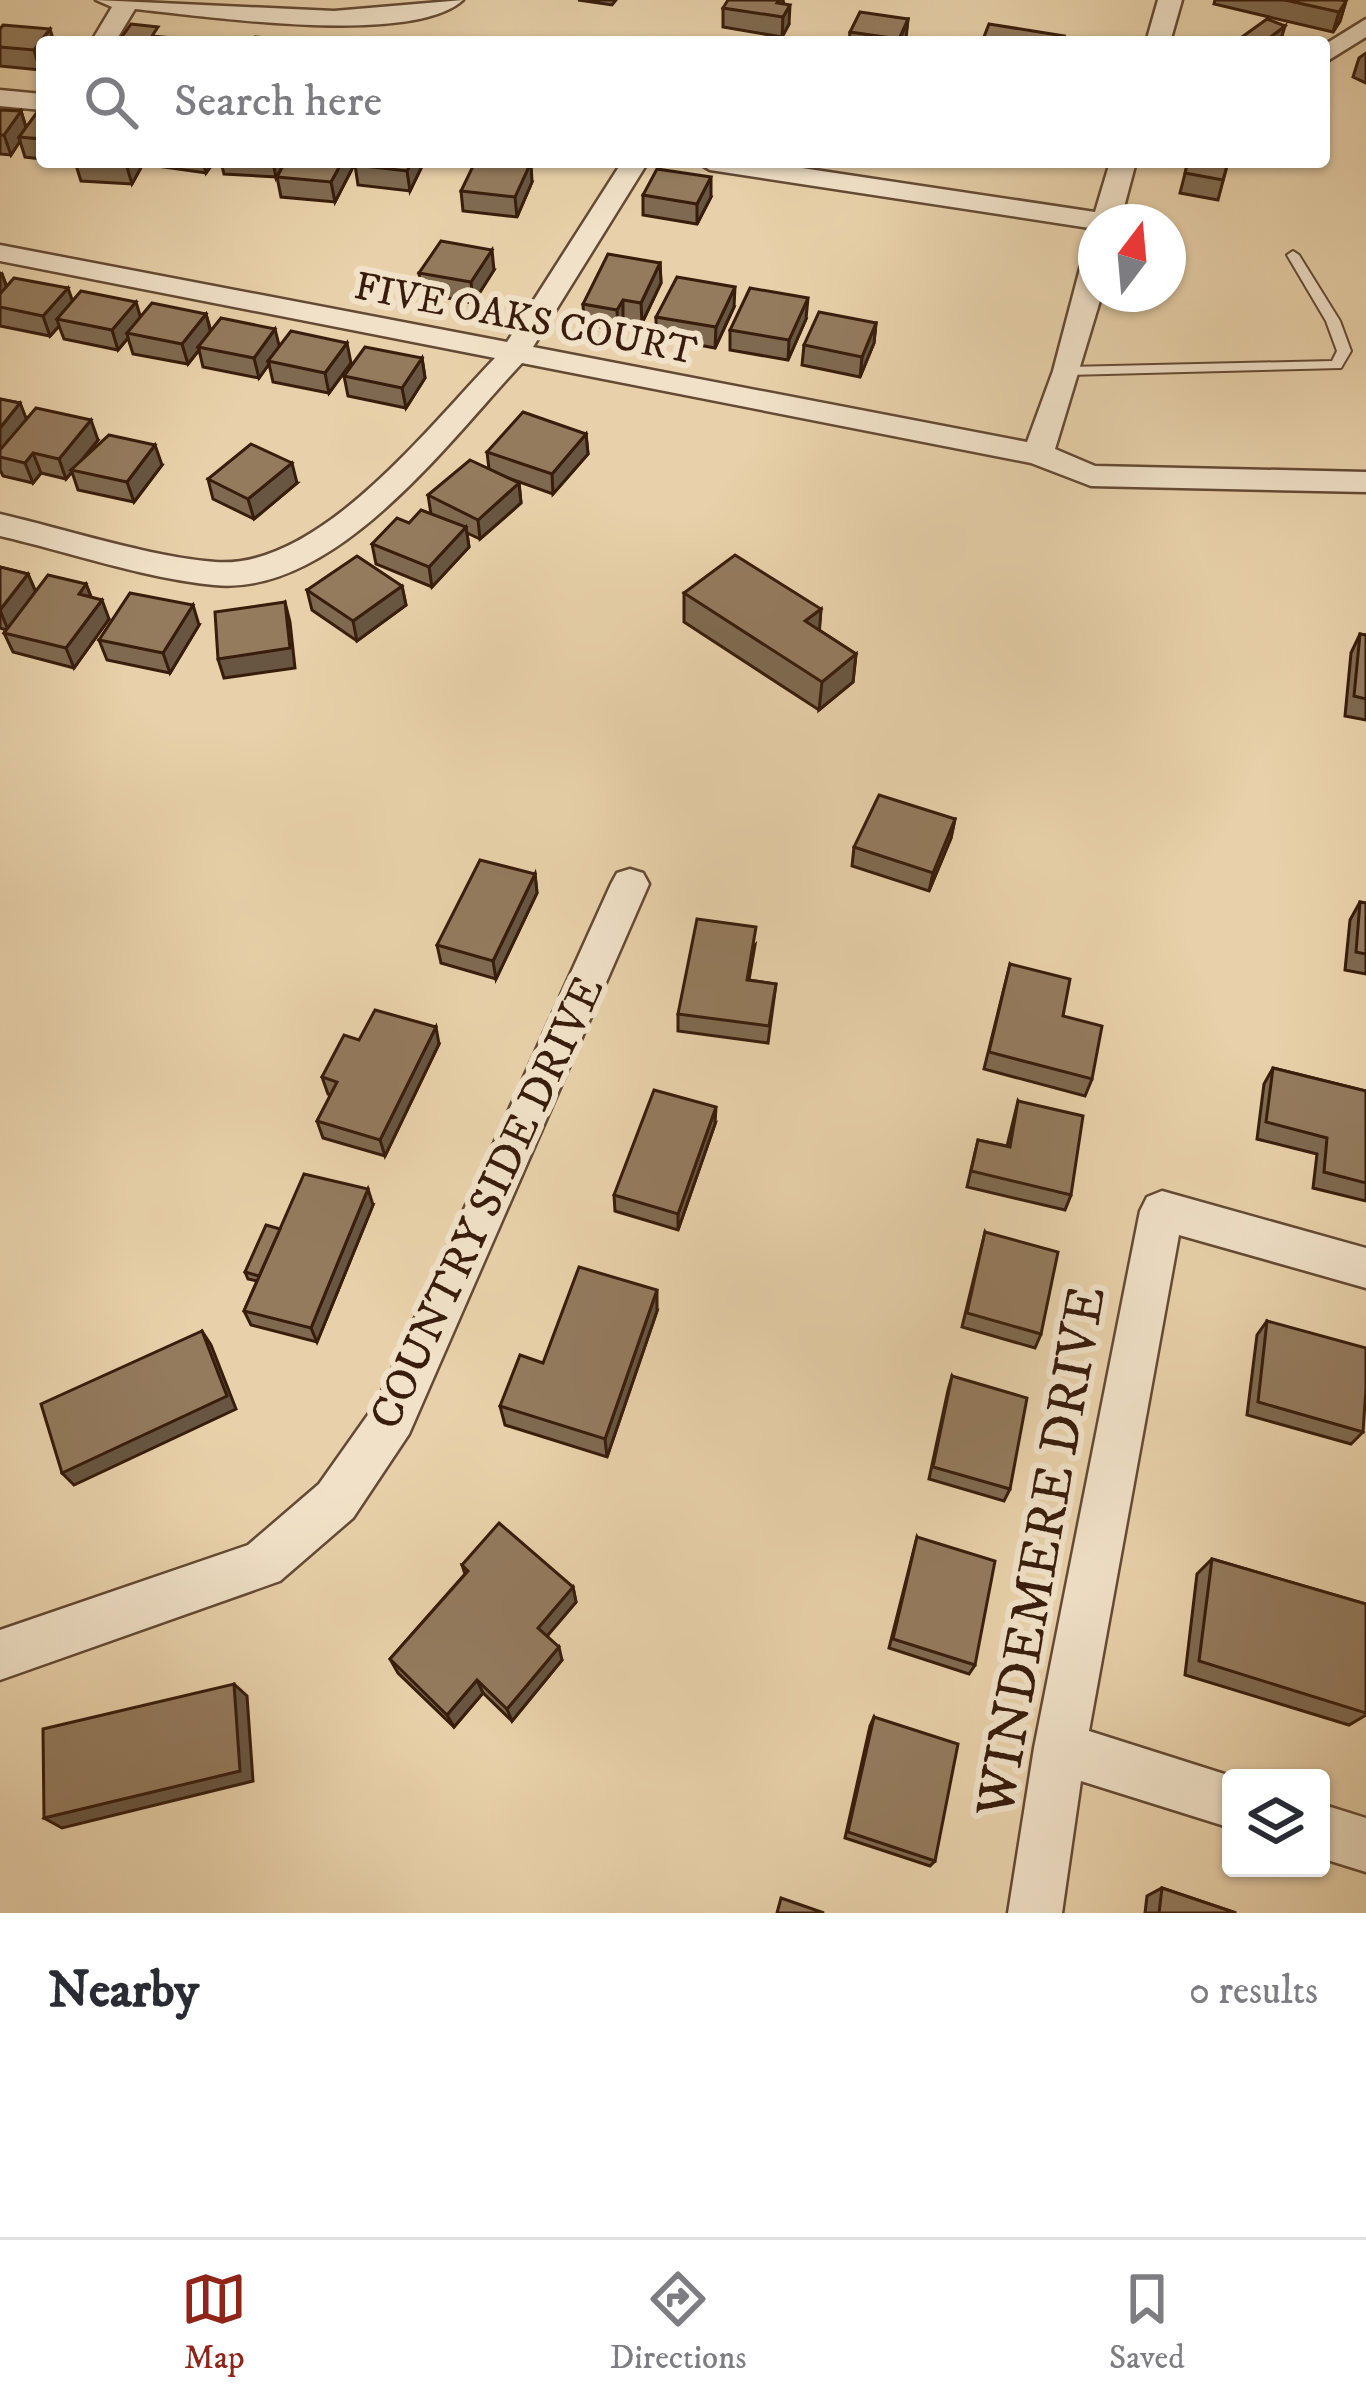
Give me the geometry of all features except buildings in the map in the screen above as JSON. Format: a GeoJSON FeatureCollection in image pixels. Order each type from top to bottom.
{"type":"FeatureCollection","features":[{"type":"Feature","properties":{"kind":"street"},"geometry":{"type":"LineString","coordinates":[[108,0],[359,18],[434,9],[452,0]]}},
{"type":"Feature","properties":{"kind":"street"},"geometry":{"type":"LineString","coordinates":[[1160,36],[1170,0]]}},
{"type":"Feature","properties":{"kind":"street"},"geometry":{"type":"LineString","coordinates":[[107,36],[128,2]]}},
{"type":"Feature","properties":{"kind":"street"},"geometry":{"type":"LineString","coordinates":[[1330,52],[1366,26]]}},
{"type":"Feature","properties":{"kind":"street"},"geometry":{"type":"LineString","coordinates":[[0,98],[36,101]]}},
{"type":"Feature","properties":{"kind":"street"},"geometry":{"type":"LineString","coordinates":[[0,525],[217,574],[292,562],[370,505],[513,356],[630,168]]}},
{"type":"Feature","properties":{"kind":"street"},"geometry":{"type":"LineString","coordinates":[[750,168],[1078,218]]}},
{"type":"Feature","properties":{"kind":"street"},"geometry":{"type":"LineString","coordinates":[[1111,204],[1121,168]]}},
{"type":"Feature","properties":{"kind":"street","name":"FIVE OAKS COURT"},"geometry":{"type":"LineString","coordinates":[[0,253],[1038,454],[1090,476],[1366,482]]}},
{"type":"Feature","properties":{"kind":"street"},"geometry":{"type":"LineString","coordinates":[[1038,454],[1083,312]]}},
{"type":"Feature","properties":{"kind":"street","name":"COUNTRY SIDE DRIVE"},"geometry":{"type":"LineString","coordinates":[[0,1655],[263,1564],[336,1501],[393,1418],[630,884]]}},
{"type":"Feature","properties":{"kind":"street","name":"WINDEMERE DRIVE"},"geometry":{"type":"LineString","coordinates":[[1036,1913],[1060,1748],[1162,1211],[1366,1268]]}},
{"type":"Feature","properties":{"kind":"street"},"geometry":{"type":"LineString","coordinates":[[1060,1748],[1222,1799]]}},
{"type":"Feature","properties":{"kind":"street"},"geometry":{"type":"LineString","coordinates":[[1330,1834],[1366,1845]]}},
{"type":"Feature","properties":{"kind":"lane"},"geometry":{"type":"LineString","coordinates":[[1068,371],[1336,365],[1345,351],[1334,321],[1293,255]]}}]}
